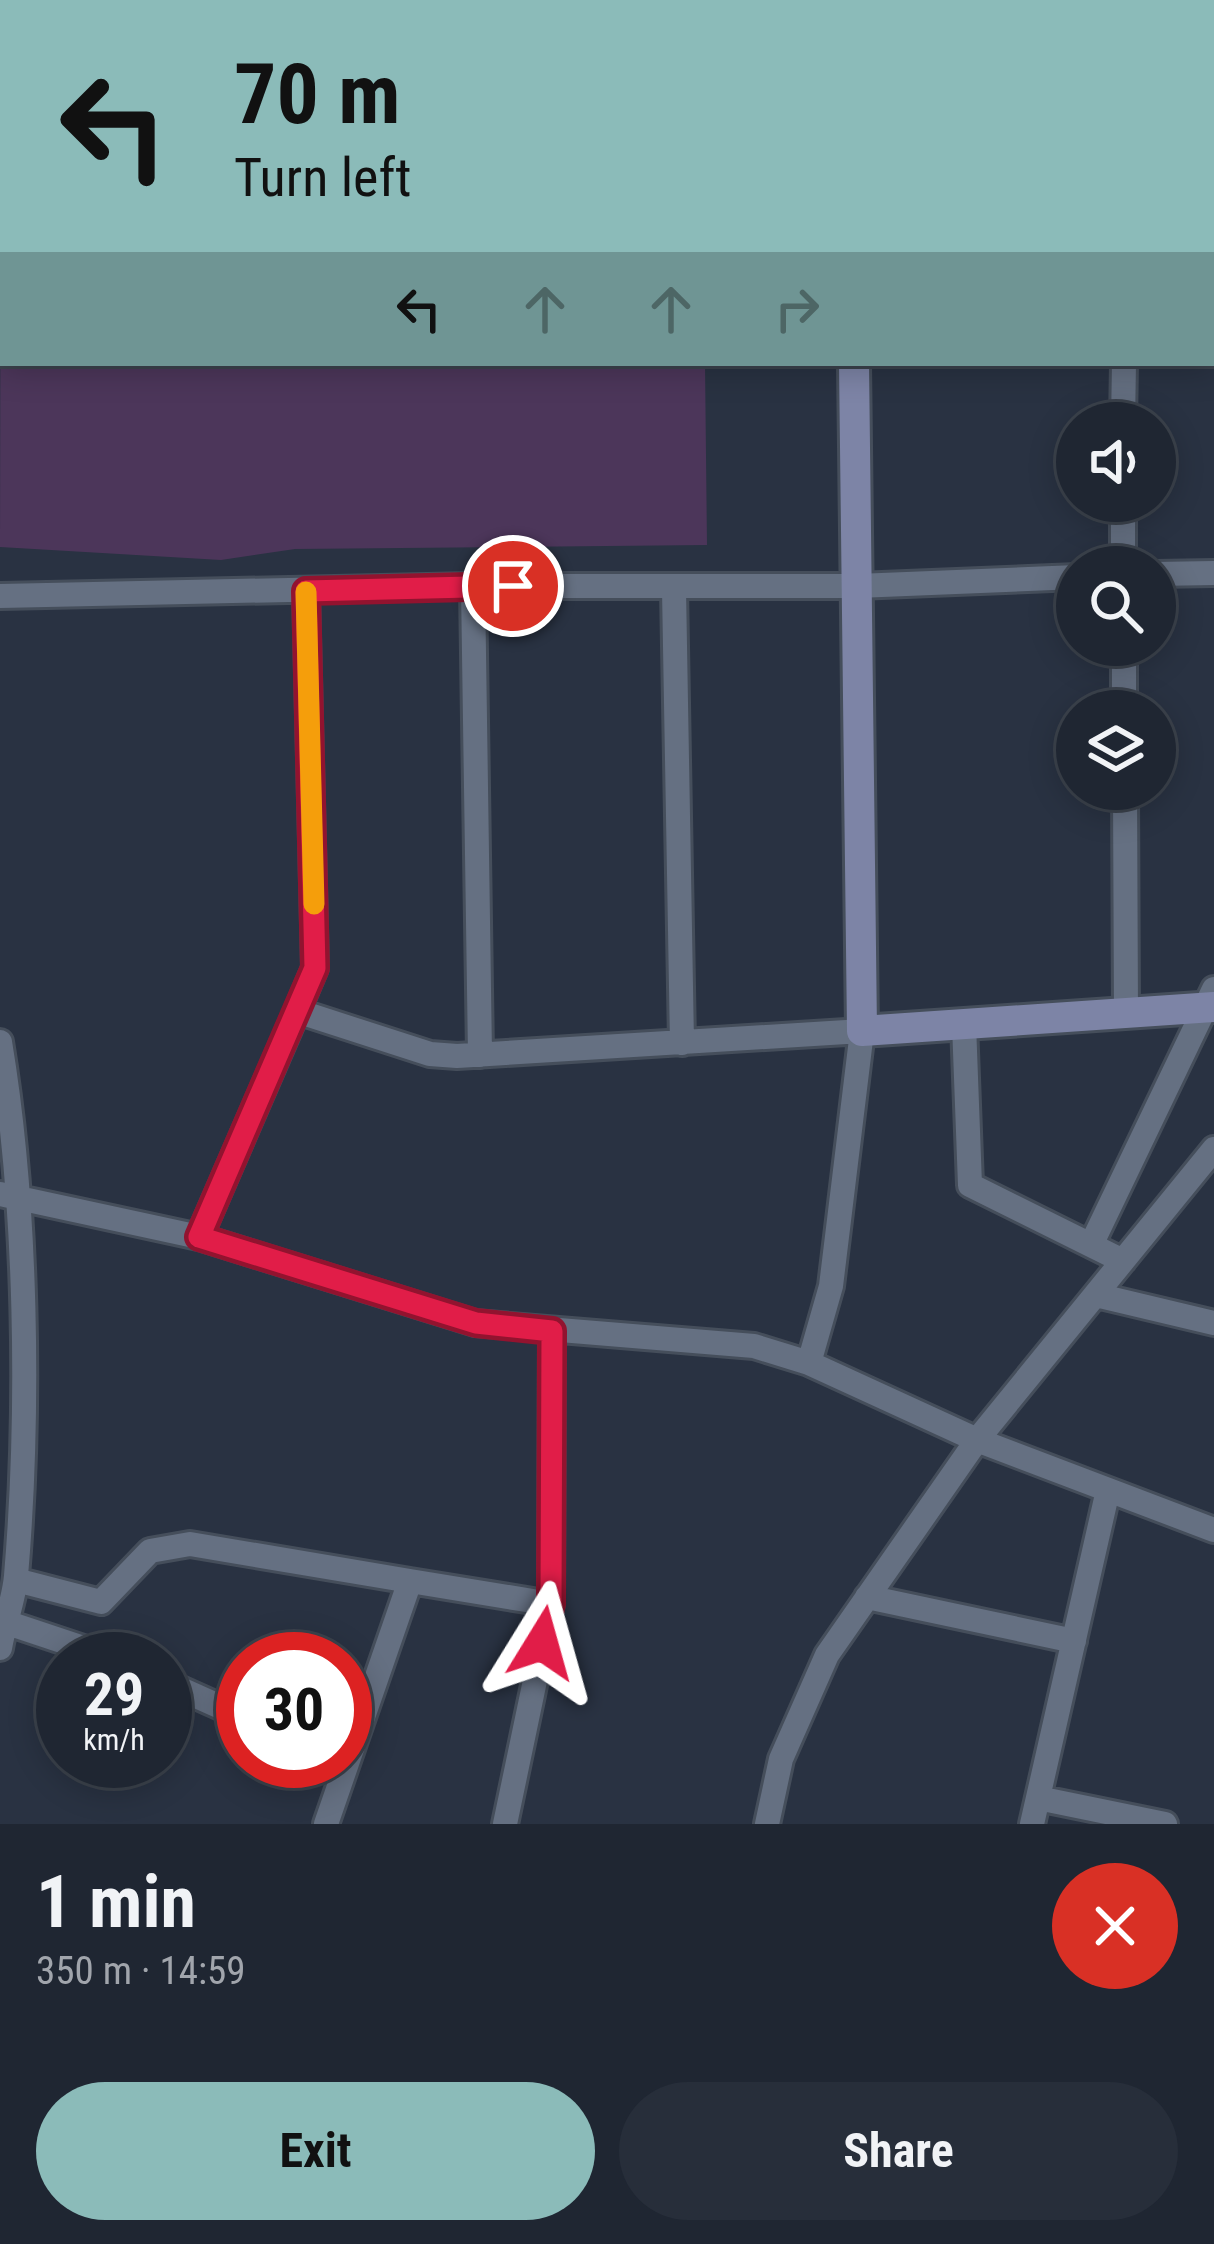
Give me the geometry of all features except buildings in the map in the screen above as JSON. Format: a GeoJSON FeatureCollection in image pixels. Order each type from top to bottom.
{"type":"FeatureCollection","features":[{"type":"Feature","properties":{"kind":"street"},"geometry":{"type":"LineString","coordinates":[[809,1364],[831,1286],[862,1031],[854,366]]}},
{"type":"Feature","properties":{"kind":"street"},"geometry":{"type":"LineString","coordinates":[[1124,366],[1124,402]]}},
{"type":"Feature","properties":{"kind":"street"},"geometry":{"type":"LineString","coordinates":[[1176,574],[1214,573]]}},
{"type":"Feature","properties":{"kind":"street"},"geometry":{"type":"LineString","coordinates":[[0,596],[473,586],[856,586],[1056,578]]}},
{"type":"Feature","properties":{"kind":"street"},"geometry":{"type":"LineString","coordinates":[[473,586],[481,1055]]}},
{"type":"Feature","properties":{"kind":"street"},"geometry":{"type":"LineString","coordinates":[[674,589],[682,1043]]}},
{"type":"Feature","properties":{"kind":"street"},"geometry":{"type":"LineString","coordinates":[[199,1237],[315,968],[306,591]]}},
{"type":"Feature","properties":{"kind":"street"},"geometry":{"type":"LineString","coordinates":[[1124,810],[1126,1013]]}},
{"type":"Feature","properties":{"kind":"street"},"geometry":{"type":"LineString","coordinates":[[297,1011],[430,1054],[481,1055],[1126,1013],[1211,1001]]}},
{"type":"Feature","properties":{"kind":"street"},"geometry":{"type":"LineString","coordinates":[[1091,1245],[1211,1001]]}},
{"type":"Feature","properties":{"kind":"street"},"geometry":{"type":"LineString","coordinates":[[964,1024],[970,1186],[1123,1261]]}},
{"type":"Feature","properties":{"kind":"street"},"geometry":{"type":"LineString","coordinates":[[0,1042],[18,1151],[9,1196],[8,1531],[16,1580],[0,1648]]}},
{"type":"Feature","properties":{"kind":"street"},"geometry":{"type":"LineString","coordinates":[[767,1824],[781,1759],[802,1703],[868,1597],[977,1441],[1214,1149]]}},
{"type":"Feature","properties":{"kind":"street"},"geometry":{"type":"LineString","coordinates":[[9,1196],[199,1237],[476,1323],[734,1341],[809,1364],[977,1441],[1214,1530]]}},
{"type":"Feature","properties":{"kind":"street"},"geometry":{"type":"LineString","coordinates":[[1096,1295],[1214,1323]]}},
{"type":"Feature","properties":{"kind":"street"},"geometry":{"type":"LineString","coordinates":[[505,1824],[551,1604],[552,1331]]}},
{"type":"Feature","properties":{"kind":"street"},"geometry":{"type":"LineString","coordinates":[[1032,1824],[1108,1490]]}},
{"type":"Feature","properties":{"kind":"street"},"geometry":{"type":"LineString","coordinates":[[16,1580],[101,1602],[150,1551],[190,1544],[551,1604]]}},
{"type":"Feature","properties":{"kind":"street"},"geometry":{"type":"LineString","coordinates":[[372,1688],[410,1581]]}},
{"type":"Feature","properties":{"kind":"street"},"geometry":{"type":"LineString","coordinates":[[868,1597],[1073,1640]]}},
{"type":"Feature","properties":{"kind":"street"},"geometry":{"type":"LineString","coordinates":[[5,1622],[36,1632]]}},
{"type":"Feature","properties":{"kind":"street"},"geometry":{"type":"LineString","coordinates":[[326,1824],[338,1788]]}},
{"type":"Feature","properties":{"kind":"street"},"geometry":{"type":"LineString","coordinates":[[1038,1798],[1165,1824]]}},
{"type":"Feature","properties":{"kind":"shaded area"},"geometry":{"type":"Polygon","coordinates":[[[0,366],[705,366],[707,545],[295,549],[221,560],[0,547],[0,366]]]}},
{"type":"Feature","properties":{"kind":"slow traffic"},"geometry":{"type":"LineString","coordinates":[[306,592],[314,904]]}},
{"type":"Feature","properties":{"kind":"route"},"geometry":{"type":"LineString","coordinates":[[513,586],[306,591],[315,968],[199,1237],[476,1323],[552,1331],[551,1604],[542,1643]]}}]}
